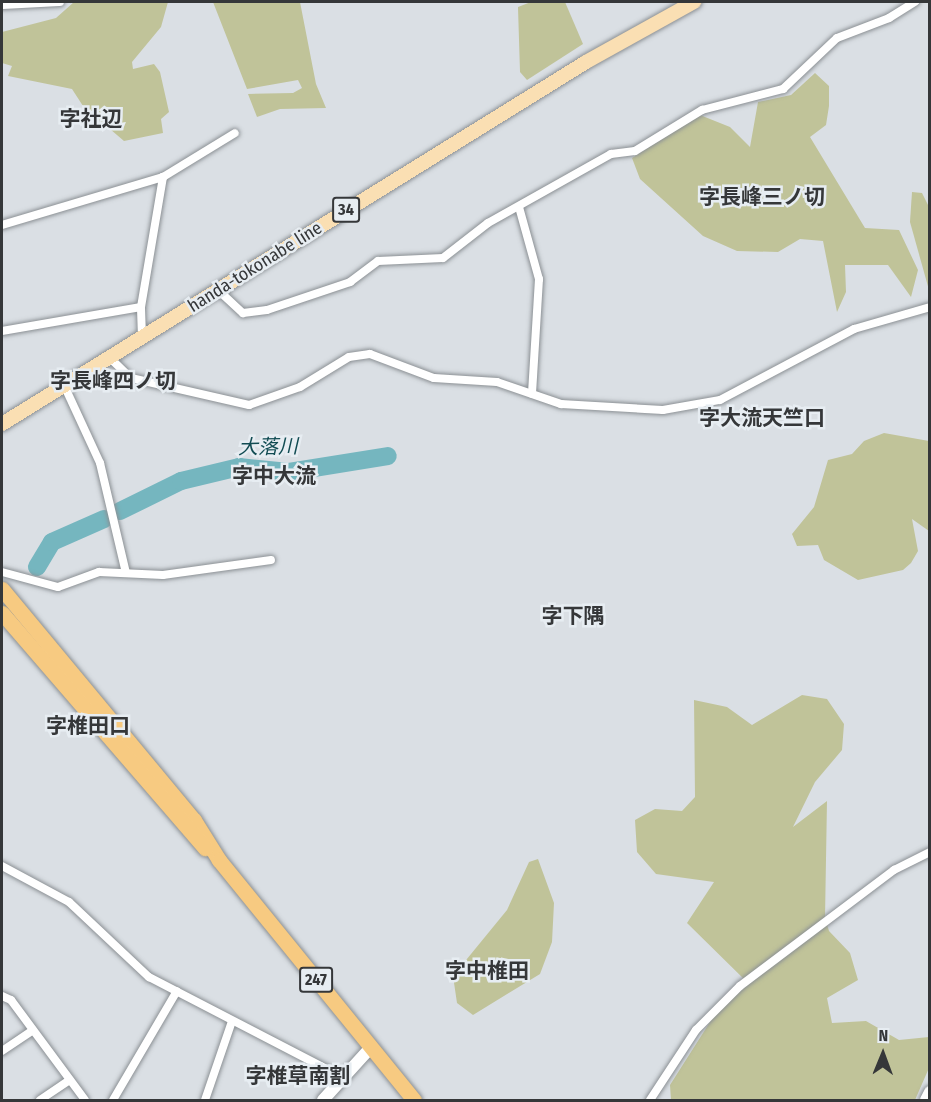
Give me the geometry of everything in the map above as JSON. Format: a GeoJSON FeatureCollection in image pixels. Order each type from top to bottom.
{"type":"FeatureCollection","features":[{"type":"Feature","properties":{"kind":"highway","name":"247"},"geometry":{"type":"LineString","coordinates":[[2,589],[194,820],[219,860],[414,1101]]}},
{"type":"Feature","properties":{"kind":"highway","name":"247"},"geometry":{"type":"LineString","coordinates":[[2,614],[182,828],[219,860]]}},
{"type":"Feature","properties":{"kind":"main road","name":"handa-tokonabe line"},"geometry":{"type":"LineString","coordinates":[[2,424],[218,290],[694,2]]}},
{"type":"Feature","properties":{"kind":"street"},"geometry":{"type":"LineString","coordinates":[[2,5],[60,2]]}},
{"type":"Feature","properties":{"kind":"street"},"geometry":{"type":"LineString","coordinates":[[218,290],[243,313],[267,310],[350,282],[378,261],[443,258],[519,207],[611,154],[635,151],[702,110],[783,89],[837,38],[889,18],[915,2]]}},
{"type":"Feature","properties":{"kind":"street"},"geometry":{"type":"LineString","coordinates":[[2,225],[163,177],[235,133]]}},
{"type":"Feature","properties":{"kind":"street"},"geometry":{"type":"LineString","coordinates":[[142,337],[141,307],[163,177]]}},
{"type":"Feature","properties":{"kind":"street"},"geometry":{"type":"LineString","coordinates":[[519,207],[539,279],[532,394]]}},
{"type":"Feature","properties":{"kind":"street"},"geometry":{"type":"LineString","coordinates":[[2,331],[141,307]]}},
{"type":"Feature","properties":{"kind":"street"},"geometry":{"type":"LineString","coordinates":[[110,358],[131,378],[249,405],[300,387],[349,357],[370,354],[434,378],[497,382],[568,405],[645,410],[705,404],[854,329],[930,307]]}},
{"type":"Feature","properties":{"kind":"street"},"geometry":{"type":"LineString","coordinates":[[64,385],[100,464],[126,573]]}},
{"type":"Feature","properties":{"kind":"street"},"geometry":{"type":"LineString","coordinates":[[2,572],[58,587],[99,572],[176,574],[270,560]]}},
{"type":"Feature","properties":{"kind":"street"},"geometry":{"type":"LineString","coordinates":[[650,1101],[696,1030],[740,986],[894,870],[930,852]]}},
{"type":"Feature","properties":{"kind":"street"},"geometry":{"type":"LineString","coordinates":[[2,866],[69,902],[141,971],[342,1077]]}},
{"type":"Feature","properties":{"kind":"street"},"geometry":{"type":"LineString","coordinates":[[113,1101],[177,991]]}},
{"type":"Feature","properties":{"kind":"street"},"geometry":{"type":"LineString","coordinates":[[2,996],[11,1000],[85,1101]]}},
{"type":"Feature","properties":{"kind":"street"},"geometry":{"type":"LineString","coordinates":[[205,1101],[232,1021]]}},
{"type":"Feature","properties":{"kind":"street"},"geometry":{"type":"LineString","coordinates":[[2,1051],[33,1030]]}},
{"type":"Feature","properties":{"kind":"street"},"geometry":{"type":"LineString","coordinates":[[323,1101],[371,1047]]}},
{"type":"Feature","properties":{"kind":"street"},"geometry":{"type":"LineString","coordinates":[[40,1101],[70,1080]]}},
{"type":"Feature","properties":{"kind":"street"},"geometry":{"type":"LineString","coordinates":[[926,1101],[930,1092]]}},
{"type":"Feature","properties":{"kind":"green space"},"geometry":{"type":"Polygon","coordinates":[[[74,2],[168,2],[161,27],[132,62],[133,69],[154,64],[160,72],[169,112],[161,119],[163,133],[124,141],[83,106],[72,89],[8,76],[12,66],[2,63],[2,32],[56,18],[74,2]]]}},
{"type":"Feature","properties":{"kind":"green space"},"geometry":{"type":"Polygon","coordinates":[[[213,2],[300,2],[316,84],[326,108],[280,109],[257,117],[248,94],[293,93],[302,88],[298,80],[247,89],[213,2]]]}},
{"type":"Feature","properties":{"kind":"green space"},"geometry":{"type":"Polygon","coordinates":[[[531,2],[565,2],[583,44],[527,80],[520,72],[518,7],[531,2]]]}},
{"type":"Feature","properties":{"kind":"green space"},"geometry":{"type":"Polygon","coordinates":[[[815,73],[829,86],[829,106],[826,125],[810,137],[865,228],[899,230],[918,270],[911,297],[888,265],[845,265],[846,292],[837,312],[823,241],[800,239],[778,252],[737,251],[703,236],[640,179],[632,158],[700,115],[730,127],[750,147],[758,102],[791,95],[815,73]]]}},
{"type":"Feature","properties":{"kind":"green space"},"geometry":{"type":"Polygon","coordinates":[[[912,192],[922,193],[929,207],[929,290],[910,222],[912,192]]]}},
{"type":"Feature","properties":{"kind":"green space"},"geometry":{"type":"Polygon","coordinates":[[[884,433],[929,441],[929,531],[912,519],[918,551],[911,563],[903,570],[858,580],[824,560],[818,545],[797,546],[792,534],[814,507],[828,460],[852,454],[864,441],[884,433]]]}},
{"type":"Feature","properties":{"kind":"green space"},"geometry":{"type":"Polygon","coordinates":[[[802,695],[827,699],[844,724],[842,750],[815,782],[793,827],[827,801],[825,918],[829,931],[850,953],[858,980],[827,998],[832,1023],[866,1021],[899,1040],[929,1037],[929,1068],[915,1100],[671,1100],[670,1085],[717,1011],[749,984],[687,923],[714,882],[656,874],[637,852],[635,820],[655,809],[682,811],[695,797],[694,700],[727,707],[752,725],[802,695]]]}},
{"type":"Feature","properties":{"kind":"green space"},"geometry":{"type":"Polygon","coordinates":[[[538,859],[554,903],[552,942],[540,974],[473,1015],[457,1003],[453,976],[507,910],[529,862],[538,859]]]}},
{"type":"Feature","properties":{"kind":"waterway","name":"大落川"},"geometry":{"type":"LineString","coordinates":[[120,511],[181,481],[239,467],[289,472],[388,456]]}},
{"type":"Feature","properties":{"kind":"waterway","name":"大落川"},"geometry":{"type":"LineString","coordinates":[[37,567],[52,542],[104,519]]}},
{"type":"Feature","properties":{"kind":"district","name":"字社辺"},"geometry":{"type":"Point","coordinates":[91,119]}},
{"type":"Feature","properties":{"kind":"district","name":"字長峰三ノ切"},"geometry":{"type":"Point","coordinates":[762,197]}},
{"type":"Feature","properties":{"kind":"district","name":"字長峰四ノ切"},"geometry":{"type":"Point","coordinates":[113,381]}},
{"type":"Feature","properties":{"kind":"district","name":"字大流天竺口"},"geometry":{"type":"Point","coordinates":[762,418]}},
{"type":"Feature","properties":{"kind":"district","name":"字中大流"},"geometry":{"type":"Point","coordinates":[274,476]}},
{"type":"Feature","properties":{"kind":"district","name":"字下隅"},"geometry":{"type":"Point","coordinates":[573,616]}},
{"type":"Feature","properties":{"kind":"district","name":"字椎田口"},"geometry":{"type":"Point","coordinates":[88,726]}},
{"type":"Feature","properties":{"kind":"district","name":"字中椎田"},"geometry":{"type":"Point","coordinates":[487,971]}},
{"type":"Feature","properties":{"kind":"district","name":"字椎草南割"},"geometry":{"type":"Point","coordinates":[298,1076]}}]}
